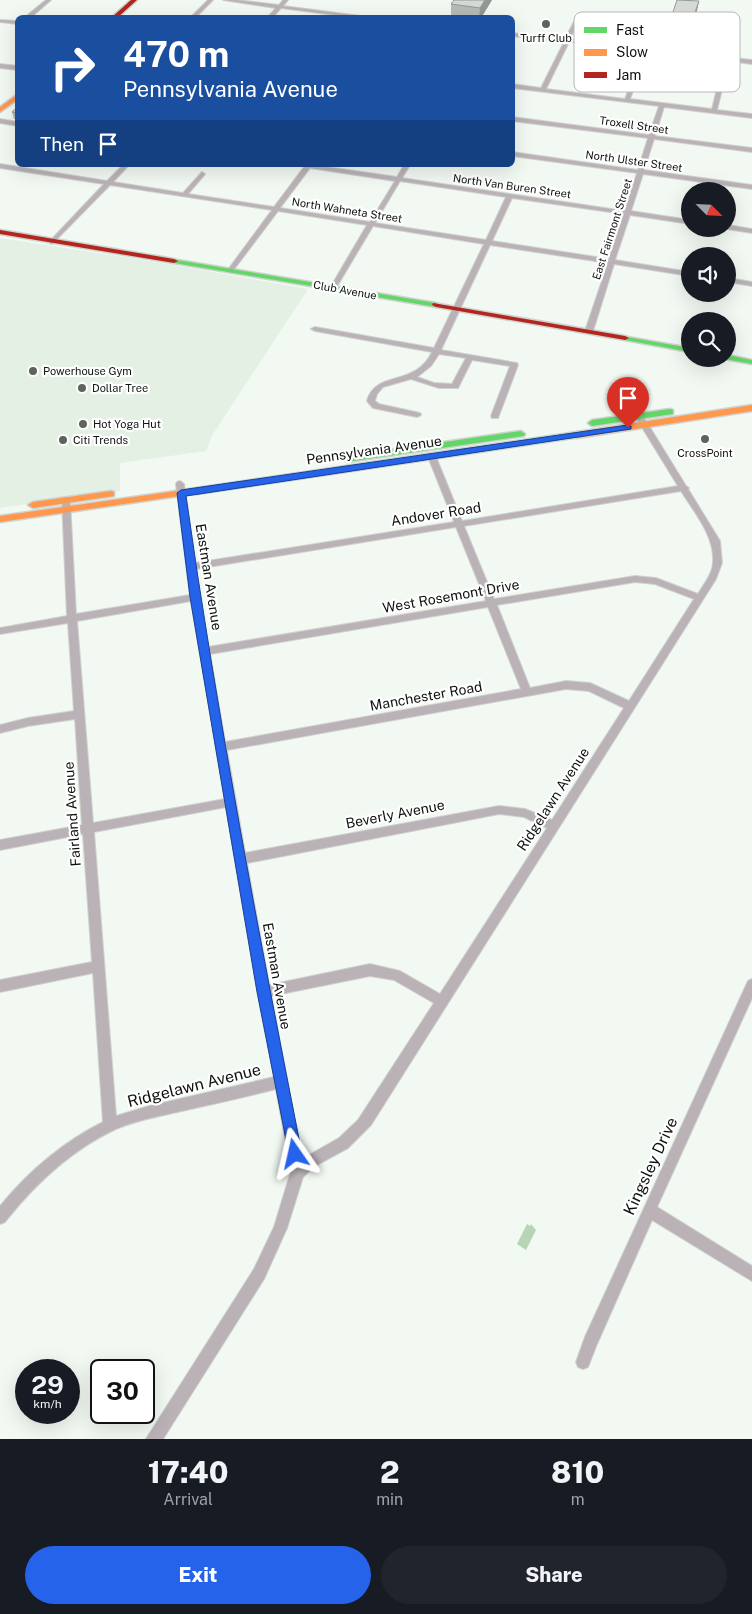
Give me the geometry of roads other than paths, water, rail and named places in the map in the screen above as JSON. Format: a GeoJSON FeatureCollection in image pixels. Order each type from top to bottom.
{"type":"FeatureCollection","features":[{"type":"Feature","properties":{"kind":"street"},"geometry":{"type":"LineString","coordinates":[[30,15],[49,0]]}},
{"type":"Feature","properties":{"kind":"street"},"geometry":{"type":"LineString","coordinates":[[116,15],[134,0]]}},
{"type":"Feature","properties":{"kind":"street"},"geometry":{"type":"LineString","coordinates":[[195,15],[211,0]]}},
{"type":"Feature","properties":{"kind":"street"},"geometry":{"type":"LineString","coordinates":[[225,0],[334,15]]}},
{"type":"Feature","properties":{"kind":"street"},"geometry":{"type":"LineString","coordinates":[[272,15],[286,0]]}},
{"type":"Feature","properties":{"kind":"street"},"geometry":{"type":"LineString","coordinates":[[0,21],[15,23]]}},
{"type":"Feature","properties":{"kind":"street"},"geometry":{"type":"LineString","coordinates":[[543,90],[574,26]]}},
{"type":"Feature","properties":{"kind":"street"},"geometry":{"type":"LineString","coordinates":[[515,34],[574,41]]}},
{"type":"Feature","properties":{"kind":"street"},"geometry":{"type":"LineString","coordinates":[[0,66],[15,68]]}},
{"type":"Feature","properties":{"kind":"street"},"geometry":{"type":"LineString","coordinates":[[515,86],[752,116]]}},
{"type":"Feature","properties":{"kind":"street"},"geometry":{"type":"LineString","coordinates":[[627,101],[630,92]]}},
{"type":"Feature","properties":{"kind":"street"},"geometry":{"type":"LineString","coordinates":[[714,112],[719,92]]}},
{"type":"Feature","properties":{"kind":"street"},"geometry":{"type":"LineString","coordinates":[[0,110],[15,98]]}},
{"type":"Feature","properties":{"kind":"street","name":"East Fairmont Street"},"geometry":{"type":"LineString","coordinates":[[589,331],[662,105]]}},
{"type":"Feature","properties":{"kind":"street","name":"Troxell Street"},"geometry":{"type":"LineString","coordinates":[[515,118],[752,150]]}},
{"type":"Feature","properties":{"kind":"street"},"geometry":{"type":"LineString","coordinates":[[0,121],[15,124]]}},
{"type":"Feature","properties":{"kind":"street","name":"North Ulster Street"},"geometry":{"type":"LineString","coordinates":[[515,154],[752,187]]}},
{"type":"Feature","properties":{"kind":"street","name":"North Wahneta Street"},"geometry":{"type":"LineString","coordinates":[[0,166],[681,273]]}},
{"type":"Feature","properties":{"kind":"street"},"geometry":{"type":"LineString","coordinates":[[52,242],[124,167]]}},
{"type":"Feature","properties":{"kind":"street"},"geometry":{"type":"LineString","coordinates":[[230,271],[307,167]]}},
{"type":"Feature","properties":{"kind":"street","name":"North Van Buren Street"},"geometry":{"type":"LineString","coordinates":[[315,167],[681,221]]}},
{"type":"Feature","properties":{"kind":"street"},"geometry":{"type":"LineString","coordinates":[[333,288],[406,167]]}},
{"type":"Feature","properties":{"kind":"street"},"geometry":{"type":"LineString","coordinates":[[184,195],[202,174]]}},
{"type":"Feature","properties":{"kind":"street"},"geometry":{"type":"LineString","coordinates":[[416,415],[376,406],[371,401],[372,394],[380,385],[412,377],[428,365],[457,309],[510,196]]}},
{"type":"Feature","properties":{"kind":"street"},"geometry":{"type":"LineString","coordinates":[[736,228],[752,231]]}},
{"type":"Feature","properties":{"kind":"street","name":"Club Avenue"},"geometry":{"type":"LineString","coordinates":[[0,232],[589,331],[681,348]]}},
{"type":"Feature","properties":{"kind":"street"},"geometry":{"type":"LineString","coordinates":[[736,281],[752,284]]}},
{"type":"Feature","properties":{"kind":"street"},"geometry":{"type":"LineString","coordinates":[[315,330],[514,366],[495,416]]}},
{"type":"Feature","properties":{"kind":"street"},"geometry":{"type":"LineString","coordinates":[[412,377],[420,381],[455,386],[470,357]]}},
{"type":"Feature","properties":{"kind":"street"},"geometry":{"type":"LineString","coordinates":[[736,359],[752,362]]}},
{"type":"Feature","properties":{"kind":"street","name":"Pennsylvania Avenue"},"geometry":{"type":"LineString","coordinates":[[181,489],[432,457],[752,400]]}},
{"type":"Feature","properties":{"kind":"street","name":"Pennsylvania Avenue"},"geometry":{"type":"LineString","coordinates":[[0,510],[66,505],[642,420],[752,408]]}},
{"type":"Feature","properties":{"kind":"street","name":"Ridgelawn Avenue"},"geometry":{"type":"LineString","coordinates":[[298,1172],[315,1157],[334,1149],[357,1131],[700,598],[717,568],[719,552],[711,530],[642,420]]}},
{"type":"Feature","properties":{"kind":"street"},"geometry":{"type":"LineString","coordinates":[[432,457],[527,692]]}},
{"type":"Feature","properties":{"kind":"street","name":"Andover Road"},"geometry":{"type":"LineString","coordinates":[[190,567],[686,488]]}},
{"type":"Feature","properties":{"kind":"street","name":"Eastman Avenue"},"geometry":{"type":"LineString","coordinates":[[181,489],[195,597],[264,992],[298,1172]]}},
{"type":"Feature","properties":{"kind":"street","name":"Pennsylvania Avenue"},"geometry":{"type":"LineString","coordinates":[[0,519],[66,505]]}},
{"type":"Feature","properties":{"kind":"street","name":"Fairland Avenue"},"geometry":{"type":"LineString","coordinates":[[66,505],[72,617],[110,1125]]}},
{"type":"Feature","properties":{"kind":"street","name":"West Rosemont Drive"},"geometry":{"type":"LineString","coordinates":[[205,651],[635,579],[656,581],[700,598]]}},
{"type":"Feature","properties":{"kind":"street"},"geometry":{"type":"LineString","coordinates":[[0,631],[195,597]]}},
{"type":"Feature","properties":{"kind":"street","name":"Manchester Road"},"geometry":{"type":"LineString","coordinates":[[222,747],[566,685],[578,685],[594,689],[630,706]]}},
{"type":"Feature","properties":{"kind":"street"},"geometry":{"type":"LineString","coordinates":[[0,730],[28,722],[80,714]]}},
{"type":"Feature","properties":{"kind":"street"},"geometry":{"type":"LineString","coordinates":[[0,845],[232,802]]}},
{"type":"Feature","properties":{"kind":"street","name":"Beverly Avenue"},"geometry":{"type":"LineString","coordinates":[[241,859],[499,810],[526,813],[553,826]]}},
{"type":"Feature","properties":{"kind":"street"},"geometry":{"type":"LineString","coordinates":[[0,986],[98,966]]}},
{"type":"Feature","properties":{"kind":"street"},"geometry":{"type":"LineString","coordinates":[[264,992],[370,970],[396,975],[441,1002]]}},
{"type":"Feature","properties":{"kind":"street","name":"Kingsley Drive"},"geometry":{"type":"LineString","coordinates":[[584,1362],[590,1342],[752,985]]}},
{"type":"Feature","properties":{"kind":"street","name":"Ridgelawn Avenue"},"geometry":{"type":"LineString","coordinates":[[0,1217],[16,1197],[48,1165],[110,1125],[154,1111],[281,1082]]}},
{"type":"Feature","properties":{"kind":"street"},"geometry":{"type":"LineString","coordinates":[[154,1439],[259,1274],[280,1228],[298,1172]]}},
{"type":"Feature","properties":{"kind":"street"},"geometry":{"type":"LineString","coordinates":[[649,1210],[752,1274]]}},
{"type":"Feature","properties":{"kind":"place","name":"Turff Club"},"geometry":{"type":"Point","coordinates":[546,24]}},
{"type":"Feature","properties":{"kind":"place","name":"Powerhouse Gym"},"geometry":{"type":"Point","coordinates":[33,371]}},
{"type":"Feature","properties":{"kind":"place","name":"Dollar Tree"},"geometry":{"type":"Point","coordinates":[82,388]}},
{"type":"Feature","properties":{"kind":"place","name":"Hot Yoga Hut"},"geometry":{"type":"Point","coordinates":[83,424]}},
{"type":"Feature","properties":{"kind":"place","name":"CrossPoint"},"geometry":{"type":"Point","coordinates":[705,439]}},
{"type":"Feature","properties":{"kind":"place","name":"Citi Trends"},"geometry":{"type":"Point","coordinates":[63,440]}}]}
